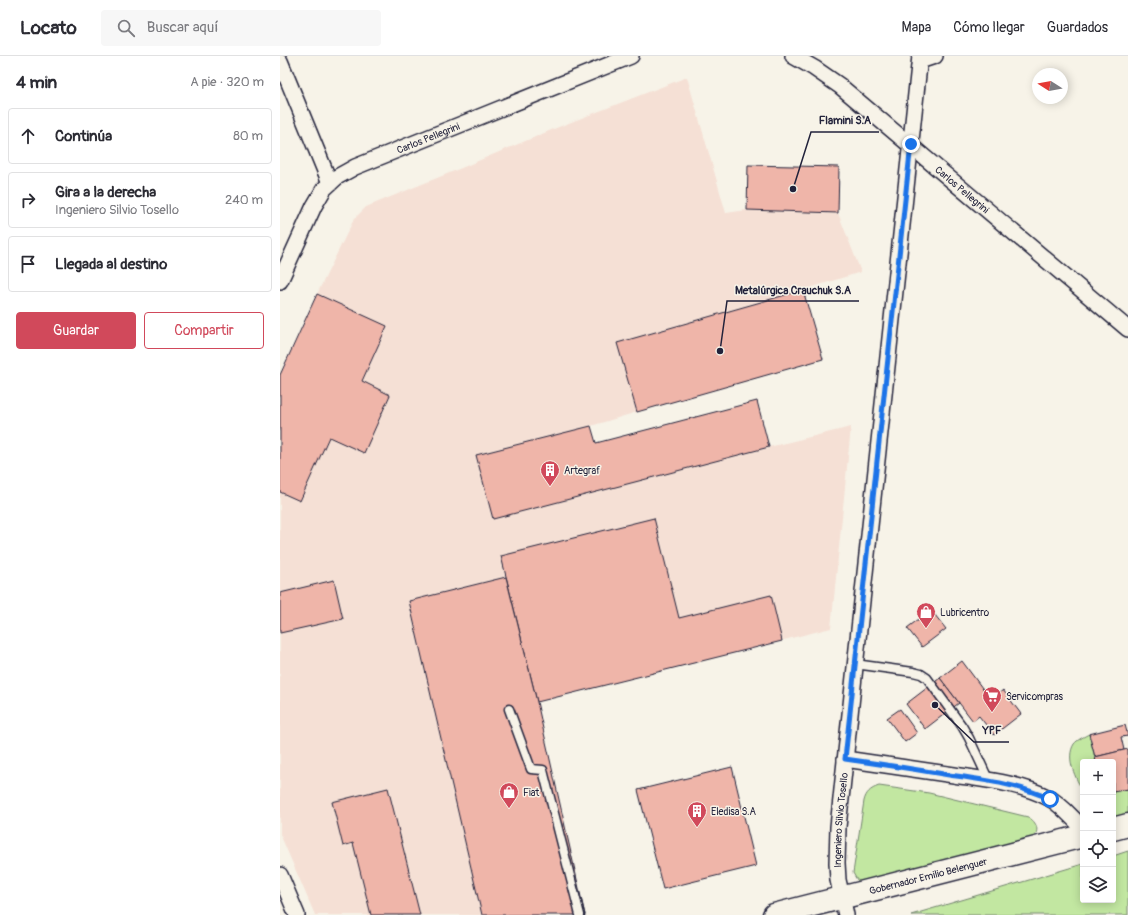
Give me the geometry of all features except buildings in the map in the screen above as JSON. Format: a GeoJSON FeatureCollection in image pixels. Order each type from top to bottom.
{"type":"FeatureCollection","features":[{"type":"Feature","properties":{"kind":"street","name":"Carlos Pellegrini"},"geometry":{"type":"LineString","coordinates":[[280,281],[314,206],[324,189],[337,177],[355,167],[630,56]]}},
{"type":"Feature","properties":{"kind":"street","name":"Carlos Pellegrini"},"geometry":{"type":"LineString","coordinates":[[793,56],[840,86],[911,144],[1128,329]]}},
{"type":"Feature","properties":{"kind":"street"},"geometry":{"type":"LineString","coordinates":[[920,58],[935,56]]}},
{"type":"Feature","properties":{"kind":"street","name":"Ingeniero Silvio Tosello"},"geometry":{"type":"LineString","coordinates":[[844,906],[838,880],[836,846],[920,58]]}},
{"type":"Feature","properties":{"kind":"street"},"geometry":{"type":"LineString","coordinates":[[280,60],[330,183]]}},
{"type":"Feature","properties":{"kind":"street"},"geometry":{"type":"LineString","coordinates":[[845,759],[1017,786],[1050,799],[1080,825]]}},
{"type":"Feature","properties":{"kind":"street"},"geometry":{"type":"LineString","coordinates":[[1116,828],[1128,825]]}},
{"type":"Feature","properties":{"kind":"street","name":"Gobernador Emilio Belenguer"},"geometry":{"type":"LineString","coordinates":[[774,915],[844,906],[1080,837]]}},
{"type":"Feature","properties":{"kind":"street"},"geometry":{"type":"LineString","coordinates":[[280,875],[297,915]]}},
{"type":"Feature","properties":{"kind":"lane"},"geometry":{"type":"LineString","coordinates":[[855,664],[913,672],[921,674],[927,678],[962,726],[990,781]]}},
{"type":"Feature","properties":{"kind":"lane"},"geometry":{"type":"LineString","coordinates":[[509,709],[531,770],[543,770],[580,915]]}},
{"type":"Feature","properties":{"kind":"shaded area"},"geometry":{"type":"Polygon","coordinates":[[[687,77],[726,213],[747,210],[838,213],[861,272],[618,343],[637,412],[591,426],[477,455],[493,519],[851,427],[831,628],[537,702],[506,577],[409,601],[482,915],[315,915],[280,834],[280,375],[317,294],[354,219],[366,207],[556,128],[687,77]]]}},
{"type":"Feature","properties":{"kind":"green space"},"geometry":{"type":"Polygon","coordinates":[[[1089,734],[1095,759],[1080,759],[1080,786],[1071,762],[1074,744],[1089,734]]]}},
{"type":"Feature","properties":{"kind":"green space"},"geometry":{"type":"Polygon","coordinates":[[[879,786],[929,793],[1028,817],[1036,824],[1037,830],[1031,839],[862,883],[857,880],[853,873],[864,801],[866,796],[873,788],[879,786]]]}},
{"type":"Feature","properties":{"kind":"green space"},"geometry":{"type":"Polygon","coordinates":[[[1128,789],[1128,816],[1116,819],[1116,795],[1116,791],[1128,789]]]}},
{"type":"Feature","properties":{"kind":"green space"},"geometry":{"type":"Polygon","coordinates":[[[1128,851],[1128,915],[911,915],[1080,865],[1080,903],[1116,903],[1116,855],[1128,851]]]}},
{"type":"Feature","properties":{"kind":"place","name":"Flamini S.A"},"geometry":{"type":"Point","coordinates":[793,189]}},
{"type":"Feature","properties":{"kind":"place","name":"Metalúrgica Crauchuk S.A"},"geometry":{"type":"Point","coordinates":[720,351]}},
{"type":"Feature","properties":{"kind":"place","name":"Artegraf"},"geometry":{"type":"Point","coordinates":[550,487]}},
{"type":"Feature","properties":{"kind":"place","name":"Lubricentro"},"geometry":{"type":"Point","coordinates":[926,629]}},
{"type":"Feature","properties":{"kind":"place","name":"YPF"},"geometry":{"type":"Point","coordinates":[935,705]}},
{"type":"Feature","properties":{"kind":"place","name":"Servicompras"},"geometry":{"type":"Point","coordinates":[992,713]}},
{"type":"Feature","properties":{"kind":"place","name":"Fiat"},"geometry":{"type":"Point","coordinates":[509,809]}},
{"type":"Feature","properties":{"kind":"place","name":"Eledisa S.A"},"geometry":{"type":"Point","coordinates":[697,828]}},
{"type":"Feature","properties":{"kind":"route"},"geometry":{"type":"LineString","coordinates":[[911,144],[845,759],[1017,786],[1050,799]]}}]}
